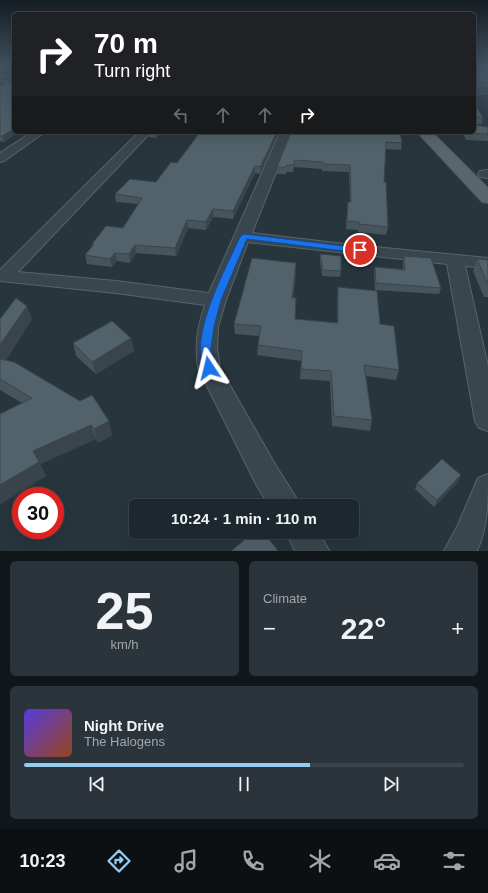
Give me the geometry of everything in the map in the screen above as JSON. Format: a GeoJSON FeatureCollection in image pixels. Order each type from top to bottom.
{"type":"FeatureCollection","features":[{"type":"Feature","properties":{"kind":"main road"},"geometry":{"type":"LineString","coordinates":[[426,134],[488,198]]}},
{"type":"Feature","properties":{"kind":"main road"},"geometry":{"type":"LineString","coordinates":[[444,134],[487,175]]}},
{"type":"Feature","properties":{"kind":"street"},"geometry":{"type":"LineString","coordinates":[[0,158],[36,134]]}},
{"type":"Feature","properties":{"kind":"street"},"geometry":{"type":"LineString","coordinates":[[2,276],[143,134]]}},
{"type":"Feature","properties":{"kind":"street"},"geometry":{"type":"LineString","coordinates":[[281,499],[266,475],[209,368],[206,348],[208,327],[216,300],[244,237],[285,134]]}},
{"type":"Feature","properties":{"kind":"street"},"geometry":{"type":"LineString","coordinates":[[244,237],[488,263]]}},
{"type":"Feature","properties":{"kind":"street"},"geometry":{"type":"LineString","coordinates":[[455,260],[488,421]]}},
{"type":"Feature","properties":{"kind":"street"},"geometry":{"type":"LineString","coordinates":[[2,276],[116,287],[216,300]]}},
{"type":"Feature","properties":{"kind":"street"},"geometry":{"type":"LineString","coordinates":[[460,551],[469,536],[488,487]]}},
{"type":"Feature","properties":{"kind":"street"},"geometry":{"type":"LineString","coordinates":[[305,539],[313,551]]}},
{"type":"Feature","properties":{"kind":"building"},"geometry":{"type":"Polygon","coordinates":[[[0,91],[12,91],[12,130],[0,136],[0,91]]]}},
{"type":"Feature","properties":{"kind":"building"},"geometry":{"type":"Polygon","coordinates":[[[476,106],[483,118],[476,117],[476,106]]]}},
{"type":"Feature","properties":{"kind":"building"},"geometry":{"type":"Polygon","coordinates":[[[476,125],[488,127],[488,134],[476,133],[476,125]]]}},
{"type":"Feature","properties":{"kind":"building"},"geometry":{"type":"Polygon","coordinates":[[[199,134],[276,134],[260,167],[255,166],[233,211],[213,209],[206,222],[187,220],[175,248],[135,245],[129,254],[115,253],[110,259],[85,255],[106,226],[123,228],[142,198],[115,194],[130,179],[156,182],[171,162],[177,163],[199,134]]]}},
{"type":"Feature","properties":{"kind":"building"},"geometry":{"type":"Polygon","coordinates":[[[290,134],[400,134],[402,143],[386,142],[384,182],[386,182],[388,227],[359,224],[359,222],[347,221],[348,202],[351,202],[350,165],[323,164],[323,162],[294,160],[294,165],[277,167],[290,134]]]}},
{"type":"Feature","properties":{"kind":"building"},"geometry":{"type":"Polygon","coordinates":[[[320,254],[341,256],[341,271],[323,270],[320,254]]]}},
{"type":"Feature","properties":{"kind":"building"},"geometry":{"type":"Polygon","coordinates":[[[404,256],[431,258],[441,288],[376,283],[375,267],[405,270],[404,256]]]}},
{"type":"Feature","properties":{"kind":"building"},"geometry":{"type":"Polygon","coordinates":[[[252,258],[296,263],[292,298],[296,298],[295,319],[338,323],[338,287],[377,291],[380,324],[394,326],[399,370],[364,365],[372,420],[334,416],[331,371],[301,369],[302,351],[258,345],[261,326],[234,324],[252,258]]]}},
{"type":"Feature","properties":{"kind":"building"},"geometry":{"type":"Polygon","coordinates":[[[477,259],[488,260],[488,285],[477,259]]]}},
{"type":"Feature","properties":{"kind":"building"},"geometry":{"type":"Polygon","coordinates":[[[16,298],[27,306],[0,345],[0,319],[16,298]]]}},
{"type":"Feature","properties":{"kind":"building"},"geometry":{"type":"Polygon","coordinates":[[[112,321],[131,338],[92,362],[73,343],[112,321]]]}},
{"type":"Feature","properties":{"kind":"building"},"geometry":{"type":"Polygon","coordinates":[[[0,359],[14,362],[80,401],[92,395],[109,421],[94,429],[91,425],[33,451],[39,462],[0,485],[0,414],[32,398],[0,379],[0,359]]]}},
{"type":"Feature","properties":{"kind":"building"},"geometry":{"type":"Polygon","coordinates":[[[442,459],[461,475],[437,500],[417,483],[442,459]]]}},
{"type":"Feature","properties":{"kind":"building"},"geometry":{"type":"Polygon","coordinates":[[[246,539],[269,539],[278,551],[231,551],[246,539]]]}},
{"type":"Feature","properties":{"kind":"route"},"geometry":{"type":"LineString","coordinates":[[209,368],[206,348],[208,327],[216,300],[244,237],[360,250]]}}]}
